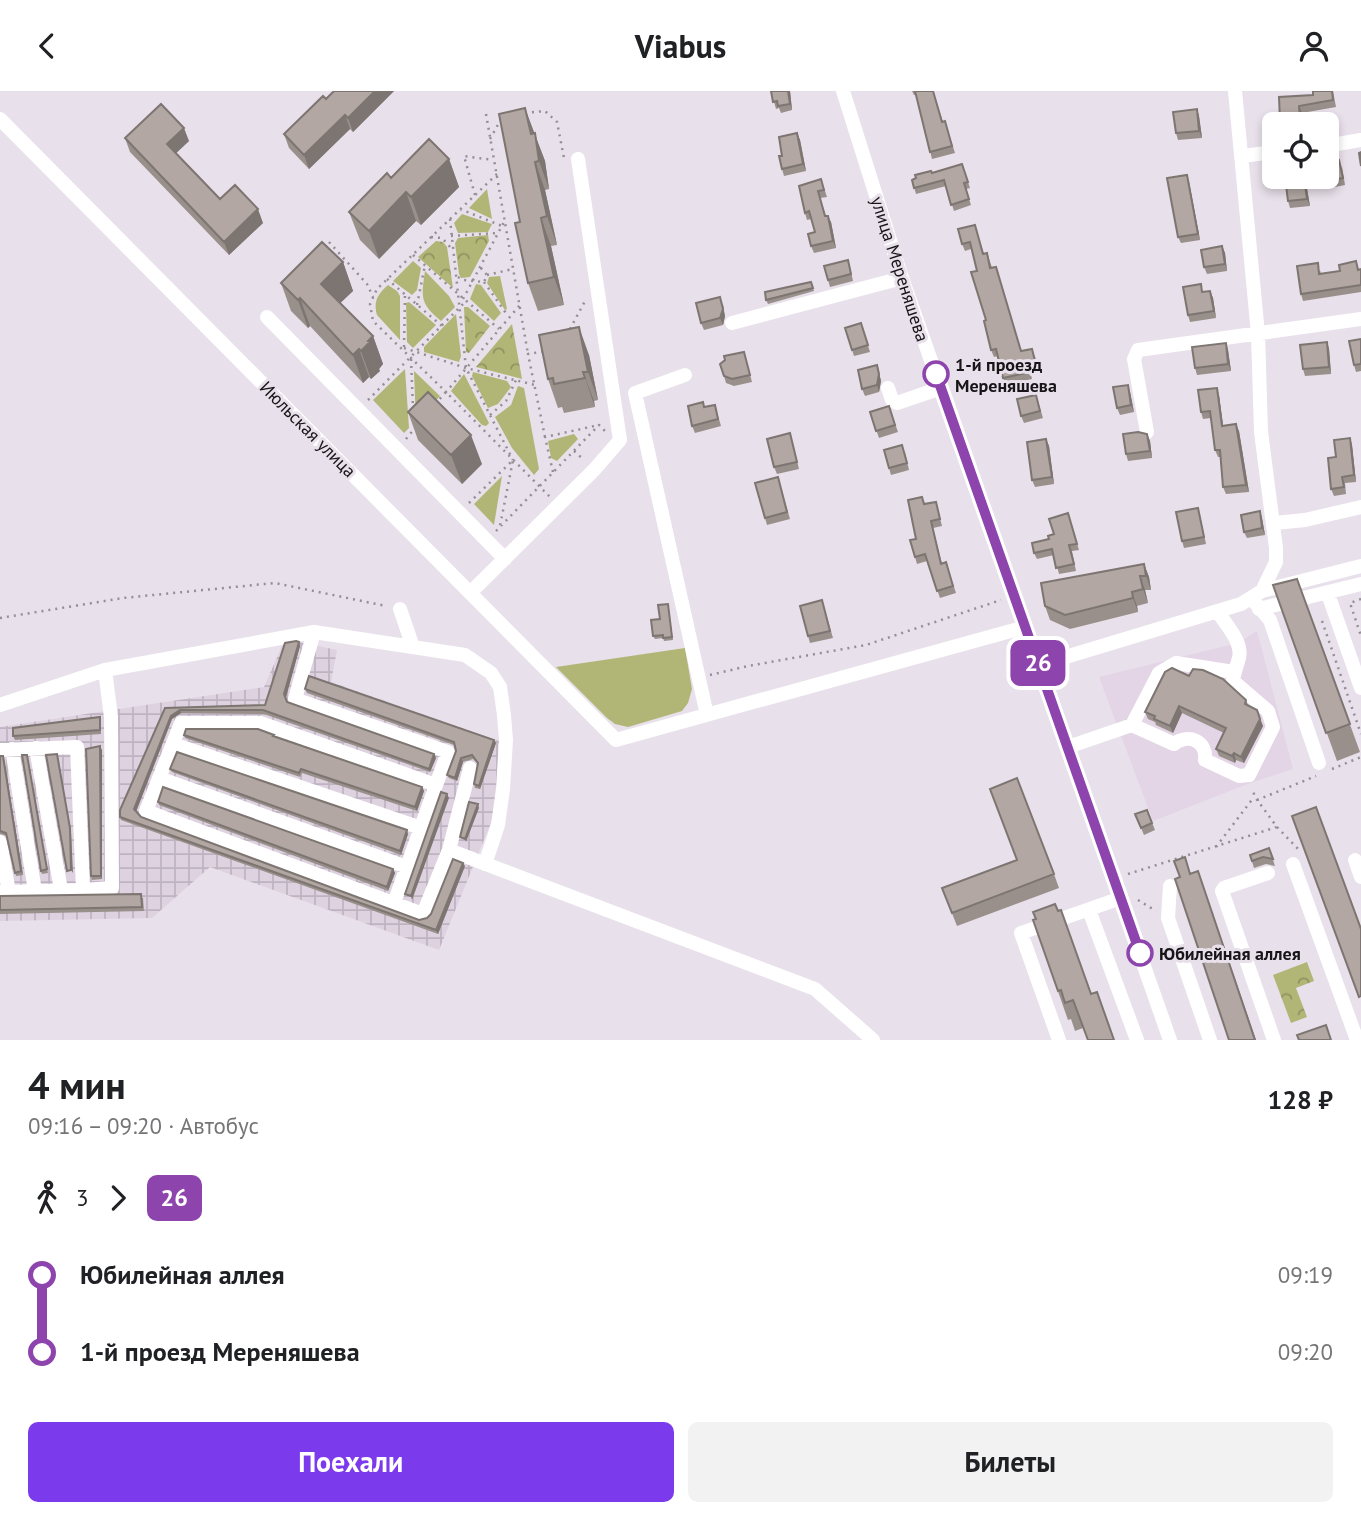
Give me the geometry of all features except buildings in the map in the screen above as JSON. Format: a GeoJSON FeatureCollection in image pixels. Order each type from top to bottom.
{"type":"FeatureCollection","features":[{"type":"Feature","properties":{"kind":"street","name":"улица Мереняшева"},"geometry":{"type":"LineString","coordinates":[[843,91],[902,278],[1170,1040]]}},
{"type":"Feature","properties":{"kind":"street"},"geometry":{"type":"LineString","coordinates":[[1235,91],[1258,334],[1261,432],[1275,523],[1276,562],[1257,599]]}},
{"type":"Feature","properties":{"kind":"street","name":"Июльская улица"},"geometry":{"type":"LineString","coordinates":[[0,118],[616,740],[707,715]]}},
{"type":"Feature","properties":{"kind":"street"},"geometry":{"type":"LineString","coordinates":[[1339,144],[1361,140]]}},
{"type":"Feature","properties":{"kind":"street"},"geometry":{"type":"LineString","coordinates":[[1242,156],[1262,154]]}},
{"type":"Feature","properties":{"kind":"street"},"geometry":{"type":"LineString","coordinates":[[470,593],[620,439],[606,339],[571,160]]}},
{"type":"Feature","properties":{"kind":"street"},"geometry":{"type":"LineString","coordinates":[[732,323],[902,278]]}},
{"type":"Feature","properties":{"kind":"street"},"geometry":{"type":"LineString","coordinates":[[267,317],[505,559]]}},
{"type":"Feature","properties":{"kind":"street"},"geometry":{"type":"LineString","coordinates":[[1147,432],[1134,359],[1138,350],[1361,319]]}},
{"type":"Feature","properties":{"kind":"street"},"geometry":{"type":"LineString","coordinates":[[685,375],[635,393],[707,715],[1026,627]]}},
{"type":"Feature","properties":{"kind":"street"},"geometry":{"type":"LineString","coordinates":[[888,388],[892,400],[897,403],[941,388]]}},
{"type":"Feature","properties":{"kind":"street"},"geometry":{"type":"LineString","coordinates":[[1275,523],[1305,520],[1361,507]]}},
{"type":"Feature","properties":{"kind":"street"},"geometry":{"type":"LineString","coordinates":[[1039,666],[1361,566]]}},
{"type":"Feature","properties":{"kind":"street"},"geometry":{"type":"LineString","coordinates":[[1257,599],[1328,594],[1361,585]]}},
{"type":"Feature","properties":{"kind":"street"},"geometry":{"type":"LineString","coordinates":[[1328,594],[1361,688]]}},
{"type":"Feature","properties":{"kind":"street"},"geometry":{"type":"LineString","coordinates":[[1257,599],[1270,620],[1320,763]]}},
{"type":"Feature","properties":{"kind":"street"},"geometry":{"type":"LineString","coordinates":[[400,609],[413,647]]}},
{"type":"Feature","properties":{"kind":"street"},"geometry":{"type":"LineString","coordinates":[[1068,747],[1132,725],[1174,744],[1180,739],[1197,740],[1203,747],[1205,760],[1238,776],[1249,775],[1273,727],[1268,711],[1233,681],[1240,655],[1238,643],[1217,612]]}},
{"type":"Feature","properties":{"kind":"street"},"geometry":{"type":"LineString","coordinates":[[314,632],[295,699],[448,752],[394,903]]}},
{"type":"Feature","properties":{"kind":"street"},"geometry":{"type":"LineString","coordinates":[[0,705],[104,670],[314,632],[465,655],[491,673],[500,687],[506,740],[498,825],[485,864]]}},
{"type":"Feature","properties":{"kind":"street"},"geometry":{"type":"LineString","coordinates":[[1132,725],[1159,673],[1176,663],[1234,672]]}},
{"type":"Feature","properties":{"kind":"street"},"geometry":{"type":"LineString","coordinates":[[0,842],[4,892],[112,888],[111,717],[104,670]]}},
{"type":"Feature","properties":{"kind":"street"},"geometry":{"type":"LineString","coordinates":[[436,785],[261,723],[181,723],[146,811],[423,914],[449,850],[470,768]]}},
{"type":"Feature","properties":{"kind":"street"},"geometry":{"type":"LineString","coordinates":[[173,744],[421,828]]}},
{"type":"Feature","properties":{"kind":"street"},"geometry":{"type":"LineString","coordinates":[[35,891],[3,748],[77,747],[83,890]]}},
{"type":"Feature","properties":{"kind":"street"},"geometry":{"type":"LineString","coordinates":[[36,748],[61,890]]}},
{"type":"Feature","properties":{"kind":"street"},"geometry":{"type":"LineString","coordinates":[[159,778],[407,867]]}},
{"type":"Feature","properties":{"kind":"street"},"geometry":{"type":"LineString","coordinates":[[449,850],[814,989],[873,1040]]}},
{"type":"Feature","properties":{"kind":"street"},"geometry":{"type":"LineString","coordinates":[[1354,860],[1361,877]]}},
{"type":"Feature","properties":{"kind":"street"},"geometry":{"type":"LineString","coordinates":[[1293,864],[1357,1040]]}},
{"type":"Feature","properties":{"kind":"street"},"geometry":{"type":"LineString","coordinates":[[1268,873],[1222,891],[1274,1040]]}},
{"type":"Feature","properties":{"kind":"street"},"geometry":{"type":"LineString","coordinates":[[1170,885],[1168,918],[1210,1040]]}},
{"type":"Feature","properties":{"kind":"street"},"geometry":{"type":"LineString","coordinates":[[1059,1040],[1021,933],[1121,898]]}},
{"type":"Feature","properties":{"kind":"street"},"geometry":{"type":"LineString","coordinates":[[1090,910],[1137,1040]]}},
{"type":"Feature","properties":{"kind":"path"},"geometry":{"type":"LineString","coordinates":[[491,139],[505,111]]}},
{"type":"Feature","properties":{"kind":"path"},"geometry":{"type":"LineString","coordinates":[[524,113],[545,111],[557,122],[571,160]]}},
{"type":"Feature","properties":{"kind":"path"},"geometry":{"type":"LineString","coordinates":[[486,114],[528,354],[553,473]]}},
{"type":"Feature","properties":{"kind":"path"},"geometry":{"type":"LineString","coordinates":[[502,116],[513,115]]}},
{"type":"Feature","properties":{"kind":"path"},"geometry":{"type":"LineString","coordinates":[[475,195],[464,156],[494,160]]}},
{"type":"Feature","properties":{"kind":"path"},"geometry":{"type":"LineString","coordinates":[[497,174],[377,289],[370,304],[373,321],[404,349],[539,487]]}},
{"type":"Feature","properties":{"kind":"path"},"geometry":{"type":"LineString","coordinates":[[460,209],[502,226]]}},
{"type":"Feature","properties":{"kind":"path"},"geometry":{"type":"LineString","coordinates":[[450,219],[466,368],[513,460],[500,526]]}},
{"type":"Feature","properties":{"kind":"path"},"geometry":{"type":"LineString","coordinates":[[368,400],[459,308],[505,221]]}},
{"type":"Feature","properties":{"kind":"path"},"geometry":{"type":"LineString","coordinates":[[451,236],[499,232]]}},
{"type":"Feature","properties":{"kind":"path"},"geometry":{"type":"LineString","coordinates":[[431,237],[442,238],[453,251]]}},
{"type":"Feature","properties":{"kind":"path"},"geometry":{"type":"LineString","coordinates":[[329,242],[367,284],[373,297]]}},
{"type":"Feature","properties":{"kind":"path"},"geometry":{"type":"LineString","coordinates":[[413,255],[499,329]]}},
{"type":"Feature","properties":{"kind":"path"},"geometry":{"type":"LineString","coordinates":[[417,305],[425,265]]}},
{"type":"Feature","properties":{"kind":"path"},"geometry":{"type":"LineString","coordinates":[[480,267],[487,275]]}},
{"type":"Feature","properties":{"kind":"path"},"geometry":{"type":"LineString","coordinates":[[487,275],[513,269]]}},
{"type":"Feature","properties":{"kind":"path"},"geometry":{"type":"LineString","coordinates":[[456,275],[463,280],[484,282],[509,317]]}},
{"type":"Feature","properties":{"kind":"path"},"geometry":{"type":"LineString","coordinates":[[484,282],[487,275]]}},
{"type":"Feature","properties":{"kind":"path"},"geometry":{"type":"LineString","coordinates":[[387,279],[442,326]]}},
{"type":"Feature","properties":{"kind":"path"},"geometry":{"type":"LineString","coordinates":[[566,337],[589,293],[591,305]]}},
{"type":"Feature","properties":{"kind":"path"},"geometry":{"type":"LineString","coordinates":[[404,349],[405,295]]}},
{"type":"Feature","properties":{"kind":"path"},"geometry":{"type":"LineString","coordinates":[[430,410],[520,305]]}},
{"type":"Feature","properties":{"kind":"path"},"geometry":{"type":"LineString","coordinates":[[404,349],[535,385]]}},
{"type":"Feature","properties":{"kind":"path"},"geometry":{"type":"LineString","coordinates":[[528,354],[550,350]]}},
{"type":"Feature","properties":{"kind":"path"},"geometry":{"type":"LineString","coordinates":[[411,357],[414,429]]}},
{"type":"Feature","properties":{"kind":"path"},"geometry":{"type":"LineString","coordinates":[[490,415],[506,401],[516,380]]}},
{"type":"Feature","properties":{"kind":"path"},"geometry":{"type":"LineString","coordinates":[[406,439],[422,420]]}},
{"type":"Feature","properties":{"kind":"path"},"geometry":{"type":"LineString","coordinates":[[599,425],[618,444]]}},
{"type":"Feature","properties":{"kind":"path"},"geometry":{"type":"LineString","coordinates":[[545,437],[599,425]]}},
{"type":"Feature","properties":{"kind":"path"},"geometry":{"type":"LineString","coordinates":[[496,531],[599,425]]}},
{"type":"Feature","properties":{"kind":"path"},"geometry":{"type":"LineString","coordinates":[[470,503],[513,460]]}},
{"type":"Feature","properties":{"kind":"path"},"geometry":{"type":"LineString","coordinates":[[0,618],[123,598],[275,583],[400,609]]}},
{"type":"Feature","properties":{"kind":"path"},"geometry":{"type":"LineString","coordinates":[[698,678],[748,666],[866,645],[1014,596]]}},
{"type":"Feature","properties":{"kind":"path"},"geometry":{"type":"LineString","coordinates":[[1361,599],[1350,603],[1361,636]]}},
{"type":"Feature","properties":{"kind":"path"},"geometry":{"type":"LineString","coordinates":[[1320,614],[1361,734]]}},
{"type":"Feature","properties":{"kind":"path"},"geometry":{"type":"LineString","coordinates":[[1216,847],[1256,799],[1361,757]]}},
{"type":"Feature","properties":{"kind":"path"},"geometry":{"type":"LineString","coordinates":[[1250,783],[1256,799],[1290,841]]}},
{"type":"Feature","properties":{"kind":"path"},"geometry":{"type":"LineString","coordinates":[[1128,874],[1277,827]]}},
{"type":"Feature","properties":{"kind":"path"},"geometry":{"type":"LineString","coordinates":[[1138,900],[1168,918]]}},
{"type":"Feature","properties":{"kind":"shaded area"},"geometry":{"type":"Polygon","coordinates":[[[1257,631],[1293,769],[1153,821],[1099,677],[1238,643],[1257,631]]]}},
{"type":"Feature","properties":{"kind":"shaded area"},"geometry":{"type":"Polygon","coordinates":[[[285,639],[337,650],[331,682],[499,741],[497,808],[439,950],[210,867],[152,918],[0,921],[0,727],[264,687],[285,639]]]}},
{"type":"Feature","properties":{"kind":"green space"},"geometry":{"type":"Polygon","coordinates":[[[487,189],[492,219],[469,208],[487,189]]]}},
{"type":"Feature","properties":{"kind":"green space"},"geometry":{"type":"Polygon","coordinates":[[[462,214],[492,224],[488,232],[458,233],[454,223],[462,214]]]}},
{"type":"Feature","properties":{"kind":"green space"},"geometry":{"type":"Polygon","coordinates":[[[488,235],[489,241],[470,277],[461,278],[455,243],[458,238],[488,235]]]}},
{"type":"Feature","properties":{"kind":"green space"},"geometry":{"type":"Polygon","coordinates":[[[436,241],[443,242],[447,247],[453,288],[418,257],[436,241]]]}},
{"type":"Feature","properties":{"kind":"green space"},"geometry":{"type":"Polygon","coordinates":[[[413,261],[421,268],[417,290],[412,295],[393,281],[413,261]]]}},
{"type":"Feature","properties":{"kind":"green space"},"geometry":{"type":"Polygon","coordinates":[[[425,271],[449,296],[455,307],[441,321],[429,309],[424,299],[425,271]]]}},
{"type":"Feature","properties":{"kind":"green space"},"geometry":{"type":"Polygon","coordinates":[[[500,276],[507,309],[505,310],[487,283],[489,277],[500,276]]]}},
{"type":"Feature","properties":{"kind":"green space"},"geometry":{"type":"Polygon","coordinates":[[[476,284],[481,285],[501,313],[494,321],[470,299],[476,284]]]}},
{"type":"Feature","properties":{"kind":"green space"},"geometry":{"type":"Polygon","coordinates":[[[388,285],[400,296],[400,340],[377,315],[377,298],[388,285]]]}},
{"type":"Feature","properties":{"kind":"green space"},"geometry":{"type":"Polygon","coordinates":[[[409,302],[436,325],[413,348],[407,342],[406,303],[409,302]]]}},
{"type":"Feature","properties":{"kind":"green space"},"geometry":{"type":"Polygon","coordinates":[[[464,307],[468,307],[490,326],[469,353],[466,352],[464,307]]]}},
{"type":"Feature","properties":{"kind":"green space"},"geometry":{"type":"Polygon","coordinates":[[[456,314],[461,356],[459,362],[424,352],[424,347],[456,314]]]}},
{"type":"Feature","properties":{"kind":"green space"},"geometry":{"type":"Polygon","coordinates":[[[512,324],[522,379],[476,367],[512,324]]]}},
{"type":"Feature","properties":{"kind":"green space"},"geometry":{"type":"Polygon","coordinates":[[[405,369],[409,428],[404,433],[373,400],[405,369]]]}},
{"type":"Feature","properties":{"kind":"green space"},"geometry":{"type":"Polygon","coordinates":[[[414,371],[440,396],[416,423],[414,371]]]}},
{"type":"Feature","properties":{"kind":"green space"},"geometry":{"type":"Polygon","coordinates":[[[473,372],[507,381],[511,387],[498,404],[488,408],[472,376],[473,372]]]}},
{"type":"Feature","properties":{"kind":"green space"},"geometry":{"type":"Polygon","coordinates":[[[464,374],[489,423],[486,426],[482,425],[451,391],[464,374]]]}},
{"type":"Feature","properties":{"kind":"green space"},"geometry":{"type":"Polygon","coordinates":[[[518,386],[524,388],[539,469],[534,475],[512,448],[495,417],[511,405],[518,386]]]}},
{"type":"Feature","properties":{"kind":"green space"},"geometry":{"type":"Polygon","coordinates":[[[574,434],[578,439],[557,461],[551,458],[548,441],[574,434]]]}},
{"type":"Feature","properties":{"kind":"green space"},"geometry":{"type":"Polygon","coordinates":[[[502,476],[494,525],[474,504],[502,476]]]}},
{"type":"Feature","properties":{"kind":"green space"},"geometry":{"type":"Polygon","coordinates":[[[685,648],[692,689],[688,703],[682,711],[628,727],[615,724],[607,718],[556,667],[685,648]]]}},
{"type":"Feature","properties":{"kind":"green space"},"geometry":{"type":"Polygon","coordinates":[[[1307,962],[1314,981],[1296,988],[1307,1017],[1291,1023],[1273,975],[1307,962]]]}},
{"type":"Feature","properties":{"kind":"bus line","name":"26"},"geometry":{"type":"LineString","coordinates":[[936,374],[1140,953]]}},
{"type":"Feature","properties":{"kind":"place","name":"1-й проезд Мереняшева"},"geometry":{"type":"Point","coordinates":[936,374]}},
{"type":"Feature","properties":{"kind":"place","name":"Юбилейная аллея"},"geometry":{"type":"Point","coordinates":[1140,953]}}]}
